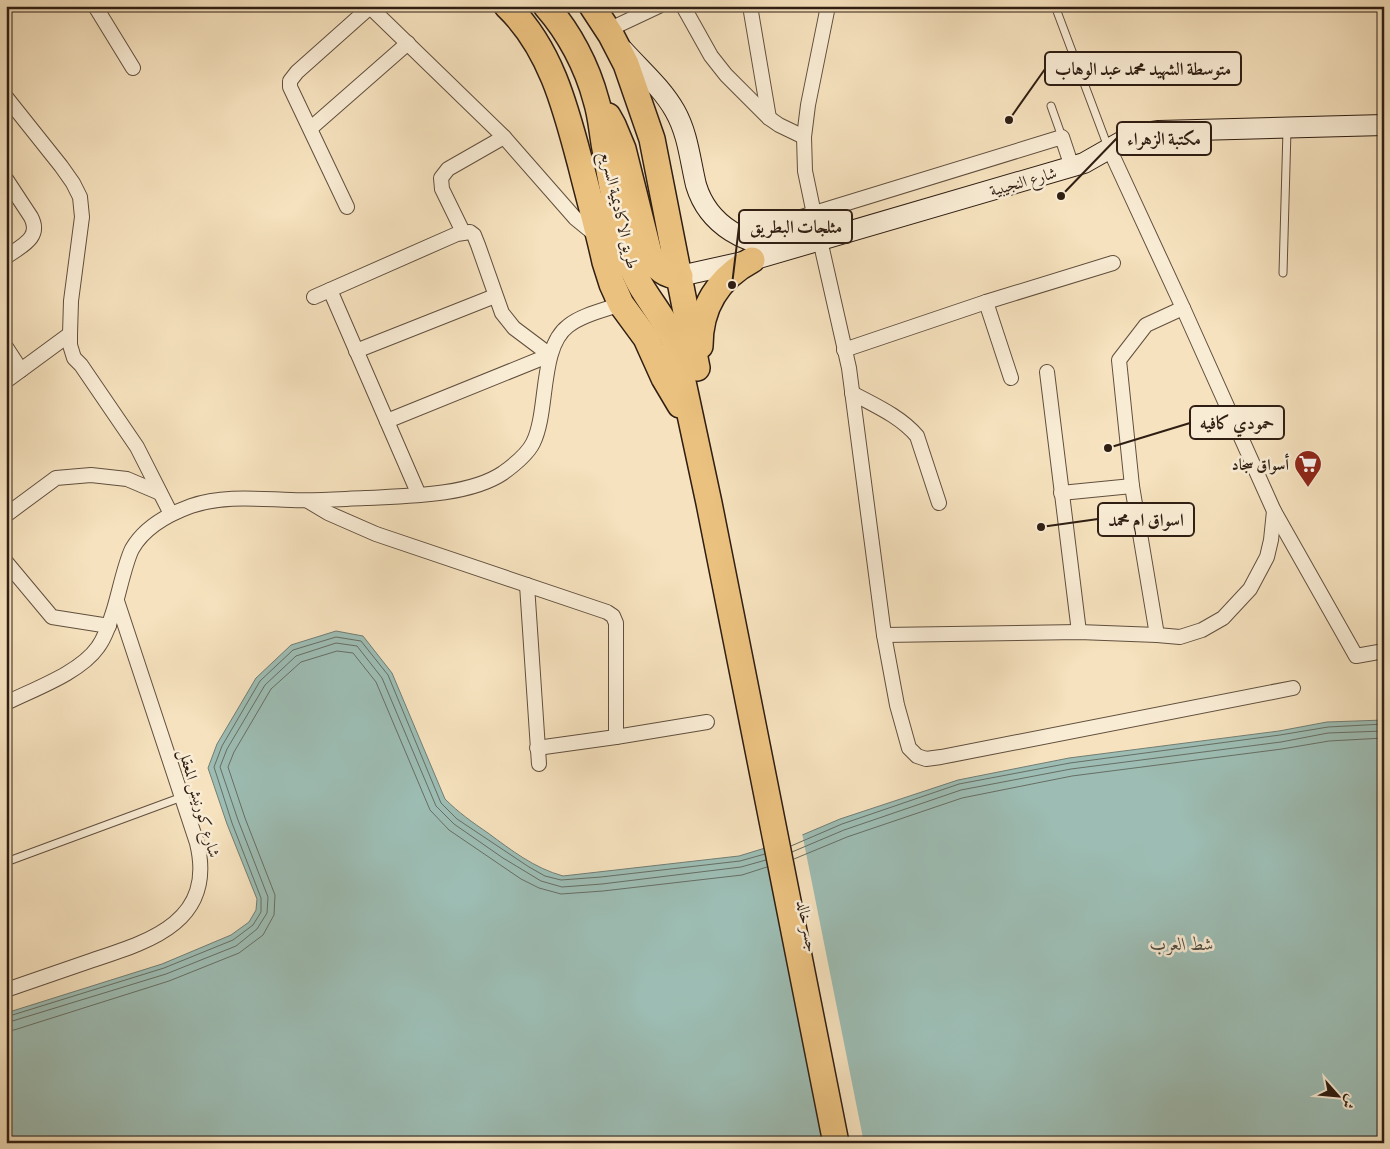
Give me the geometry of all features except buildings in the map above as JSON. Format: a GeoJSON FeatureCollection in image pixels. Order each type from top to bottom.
{"type":"FeatureCollection","features":[{"type":"Feature","properties":{"kind":"highway"},"geometry":{"type":"LineString","coordinates":[[507,6],[539,46],[558,87],[608,273],[622,304],[646,338],[672,392],[691,419]]}},
{"type":"Feature","properties":{"kind":"highway","name":"طريق الاكاديمية السريع"},"geometry":{"type":"LineString","coordinates":[[546,6],[574,46],[596,100],[611,182],[631,264],[641,290],[662,317],[674,340],[691,419],[717,500]]}},
{"type":"Feature","properties":{"kind":"highway"},"geometry":{"type":"LineString","coordinates":[[592,6],[610,33],[626,64],[652,139],[680,276],[700,386],[717,500],[758,711]]}},
{"type":"Feature","properties":{"kind":"highway"},"geometry":{"type":"LineString","coordinates":[[596,100],[614,125],[623,149],[649,253],[653,262],[662,272],[680,276]]}},
{"type":"Feature","properties":{"kind":"highway"},"geometry":{"type":"LineString","coordinates":[[700,386],[701,328],[707,307],[725,279],[752,260]]}},
{"type":"Feature","properties":{"kind":"highway","name":"جسر خالد"},"geometry":{"type":"LineString","coordinates":[[758,711],[836,1143]]}},
{"type":"Feature","properties":{"kind":"highway","name":"جسر خالد"},"geometry":{"type":"LineString","coordinates":[[758,711],[851,1143]]}},
{"type":"Feature","properties":{"kind":"main road"},"geometry":{"type":"LineString","coordinates":[[610,33],[630,58],[654,83],[675,111],[683,128],[699,194],[704,204],[717,220],[743,238],[768,244],[781,246],[816,241]]}},
{"type":"Feature","properties":{"kind":"main road","name":"شارع النجيبية"},"geometry":{"type":"LineString","coordinates":[[680,276],[752,260],[1072,167],[1093,159],[1128,138],[1154,131],[1384,125]]}},
{"type":"Feature","properties":{"kind":"street"},"geometry":{"type":"LineString","coordinates":[[95,6],[133,68]]}},
{"type":"Feature","properties":{"kind":"street"},"geometry":{"type":"LineString","coordinates":[[610,33],[659,6]]}},
{"type":"Feature","properties":{"kind":"street"},"geometry":{"type":"LineString","coordinates":[[683,6],[718,66],[769,118],[804,137]]}},
{"type":"Feature","properties":{"kind":"street"},"geometry":{"type":"LineString","coordinates":[[750,6],[769,118]]}},
{"type":"Feature","properties":{"kind":"street"},"geometry":{"type":"LineString","coordinates":[[814,214],[806,171],[804,137],[808,105],[828,6]]}},
{"type":"Feature","properties":{"kind":"street"},"geometry":{"type":"LineString","coordinates":[[347,207],[290,87],[292,76],[370,7],[504,137],[575,218],[599,238]]}},
{"type":"Feature","properties":{"kind":"street"},"geometry":{"type":"LineString","coordinates":[[311,128],[408,42]]}},
{"type":"Feature","properties":{"kind":"street"},"geometry":{"type":"LineString","coordinates":[[6,97],[61,166],[80,197],[82,217],[71,301],[70,345],[74,358],[82,365],[137,447],[172,514]]}},
{"type":"Feature","properties":{"kind":"street"},"geometry":{"type":"LineString","coordinates":[[463,232],[442,189],[441,178],[448,169],[504,137]]}},
{"type":"Feature","properties":{"kind":"street"},"geometry":{"type":"LineString","coordinates":[[782,223],[1062,137],[1072,167]]}},
{"type":"Feature","properties":{"kind":"street"},"geometry":{"type":"LineString","coordinates":[[1109,148],[1274,511],[1356,656],[1384,651]]}},
{"type":"Feature","properties":{"kind":"street"},"geometry":{"type":"LineString","coordinates":[[6,179],[31,217],[34,231],[32,238],[6,257]]}},
{"type":"Feature","properties":{"kind":"street"},"geometry":{"type":"LineString","coordinates":[[314,297],[463,232],[470,232],[475,237],[502,313],[514,328],[550,355]]}},
{"type":"Feature","properties":{"kind":"street"},"geometry":{"type":"LineString","coordinates":[[816,241],[844,350],[852,393],[884,635],[897,705],[909,748],[917,756],[926,759],[1293,688]]}},
{"type":"Feature","properties":{"kind":"street"},"geometry":{"type":"LineString","coordinates":[[844,350],[986,302],[1113,263]]}},
{"type":"Feature","properties":{"kind":"street"},"geometry":{"type":"LineString","coordinates":[[330,290],[419,495]]}},
{"type":"Feature","properties":{"kind":"street"},"geometry":{"type":"LineString","coordinates":[[356,351],[495,296]]}},
{"type":"Feature","properties":{"kind":"street"},"geometry":{"type":"LineString","coordinates":[[986,302],[1011,378]]}},
{"type":"Feature","properties":{"kind":"street"},"geometry":{"type":"LineString","coordinates":[[6,703],[83,663],[99,646],[109,626],[132,550],[141,538],[156,524],[172,514],[193,505],[226,499],[308,500],[419,495],[467,487],[485,482],[503,473],[519,460],[532,445],[539,427],[543,407],[550,355],[559,335],[576,321],[622,304]]}},
{"type":"Feature","properties":{"kind":"street"},"geometry":{"type":"LineString","coordinates":[[1158,635],[1132,486],[1119,360],[1146,325],[1183,308]]}},
{"type":"Feature","properties":{"kind":"street"},"geometry":{"type":"LineString","coordinates":[[6,381],[70,334]]}},
{"type":"Feature","properties":{"kind":"street"},"geometry":{"type":"LineString","coordinates":[[6,347],[21,370]]}},
{"type":"Feature","properties":{"kind":"street"},"geometry":{"type":"LineString","coordinates":[[387,421],[550,355]]}},
{"type":"Feature","properties":{"kind":"street"},"geometry":{"type":"LineString","coordinates":[[1047,372],[1079,632]]}},
{"type":"Feature","properties":{"kind":"street"},"geometry":{"type":"LineString","coordinates":[[852,393],[898,418],[910,427],[917,436],[939,504]]}},
{"type":"Feature","properties":{"kind":"street"},"geometry":{"type":"LineString","coordinates":[[6,515],[56,478],[91,475],[127,479],[160,492]]}},
{"type":"Feature","properties":{"kind":"street"},"geometry":{"type":"LineString","coordinates":[[1061,494],[1132,486]]}},
{"type":"Feature","properties":{"kind":"street"},"geometry":{"type":"LineString","coordinates":[[308,500],[328,513],[376,534],[608,612],[616,623],[616,737]]}},
{"type":"Feature","properties":{"kind":"street"},"geometry":{"type":"LineString","coordinates":[[884,635],[1079,632],[1180,637],[1202,630],[1223,618],[1250,588],[1266,556],[1271,540],[1274,511]]}},
{"type":"Feature","properties":{"kind":"street"},"geometry":{"type":"LineString","coordinates":[[6,562],[52,618],[109,626]]}},
{"type":"Feature","properties":{"kind":"street"},"geometry":{"type":"LineString","coordinates":[[527,585],[539,764]]}},
{"type":"Feature","properties":{"kind":"street","name":"شارع كورنيش المعقل"},"geometry":{"type":"LineString","coordinates":[[6,990],[134,946],[161,934],[183,916],[197,890],[201,876],[201,860],[182,797],[117,601]]}},
{"type":"Feature","properties":{"kind":"street"},"geometry":{"type":"LineString","coordinates":[[537,748],[707,722]]}},
{"type":"Feature","properties":{"kind":"lane"},"geometry":{"type":"LineString","coordinates":[[1055,6],[1109,148]]}},
{"type":"Feature","properties":{"kind":"lane"},"geometry":{"type":"LineString","coordinates":[[1051,106],[1062,137]]}},
{"type":"Feature","properties":{"kind":"lane"},"geometry":{"type":"LineString","coordinates":[[1282,273],[1288,127]]}},
{"type":"Feature","properties":{"kind":"lane"},"geometry":{"type":"LineString","coordinates":[[6,862],[182,797]]}},
{"type":"Feature","properties":{"kind":"water","name":"شط العرب"},"geometry":{"type":"Polygon","coordinates":[[[336,631],[363,636],[392,673],[445,799],[455,809],[514,852],[552,873],[563,876],[739,856],[788,841],[840,819],[958,780],[1069,758],[1279,731],[1327,722],[1384,720],[1384,1143],[6,1143],[6,1013],[162,964],[231,935],[249,922],[256,910],[257,899],[227,824],[208,768],[217,744],[256,678],[291,645],[336,631]]]}},
{"type":"Feature","properties":{"kind":"pier"},"geometry":{"type":"Polygon","coordinates":[[[802,833],[864,1143],[826,1143],[787,839],[802,833]]]}},
{"type":"Feature","properties":{"kind":"place","name":"متوسطة الشهيد محمد عبد الوهاب"},"geometry":{"type":"Point","coordinates":[1009,120]}},
{"type":"Feature","properties":{"kind":"place","name":"مكتبة الزهراء"},"geometry":{"type":"Point","coordinates":[1061,196]}},
{"type":"Feature","properties":{"kind":"place","name":"مثلجات البطريق"},"geometry":{"type":"Point","coordinates":[732,285]}},
{"type":"Feature","properties":{"kind":"place","name":"حمودي كافيه"},"geometry":{"type":"Point","coordinates":[1108,448]}},
{"type":"Feature","properties":{"kind":"place","name":"أسواق سجاد"},"geometry":{"type":"Point","coordinates":[1308,488]}},
{"type":"Feature","properties":{"kind":"place","name":"اسواق ام محمد"},"geometry":{"type":"Point","coordinates":[1041,527]}}]}
